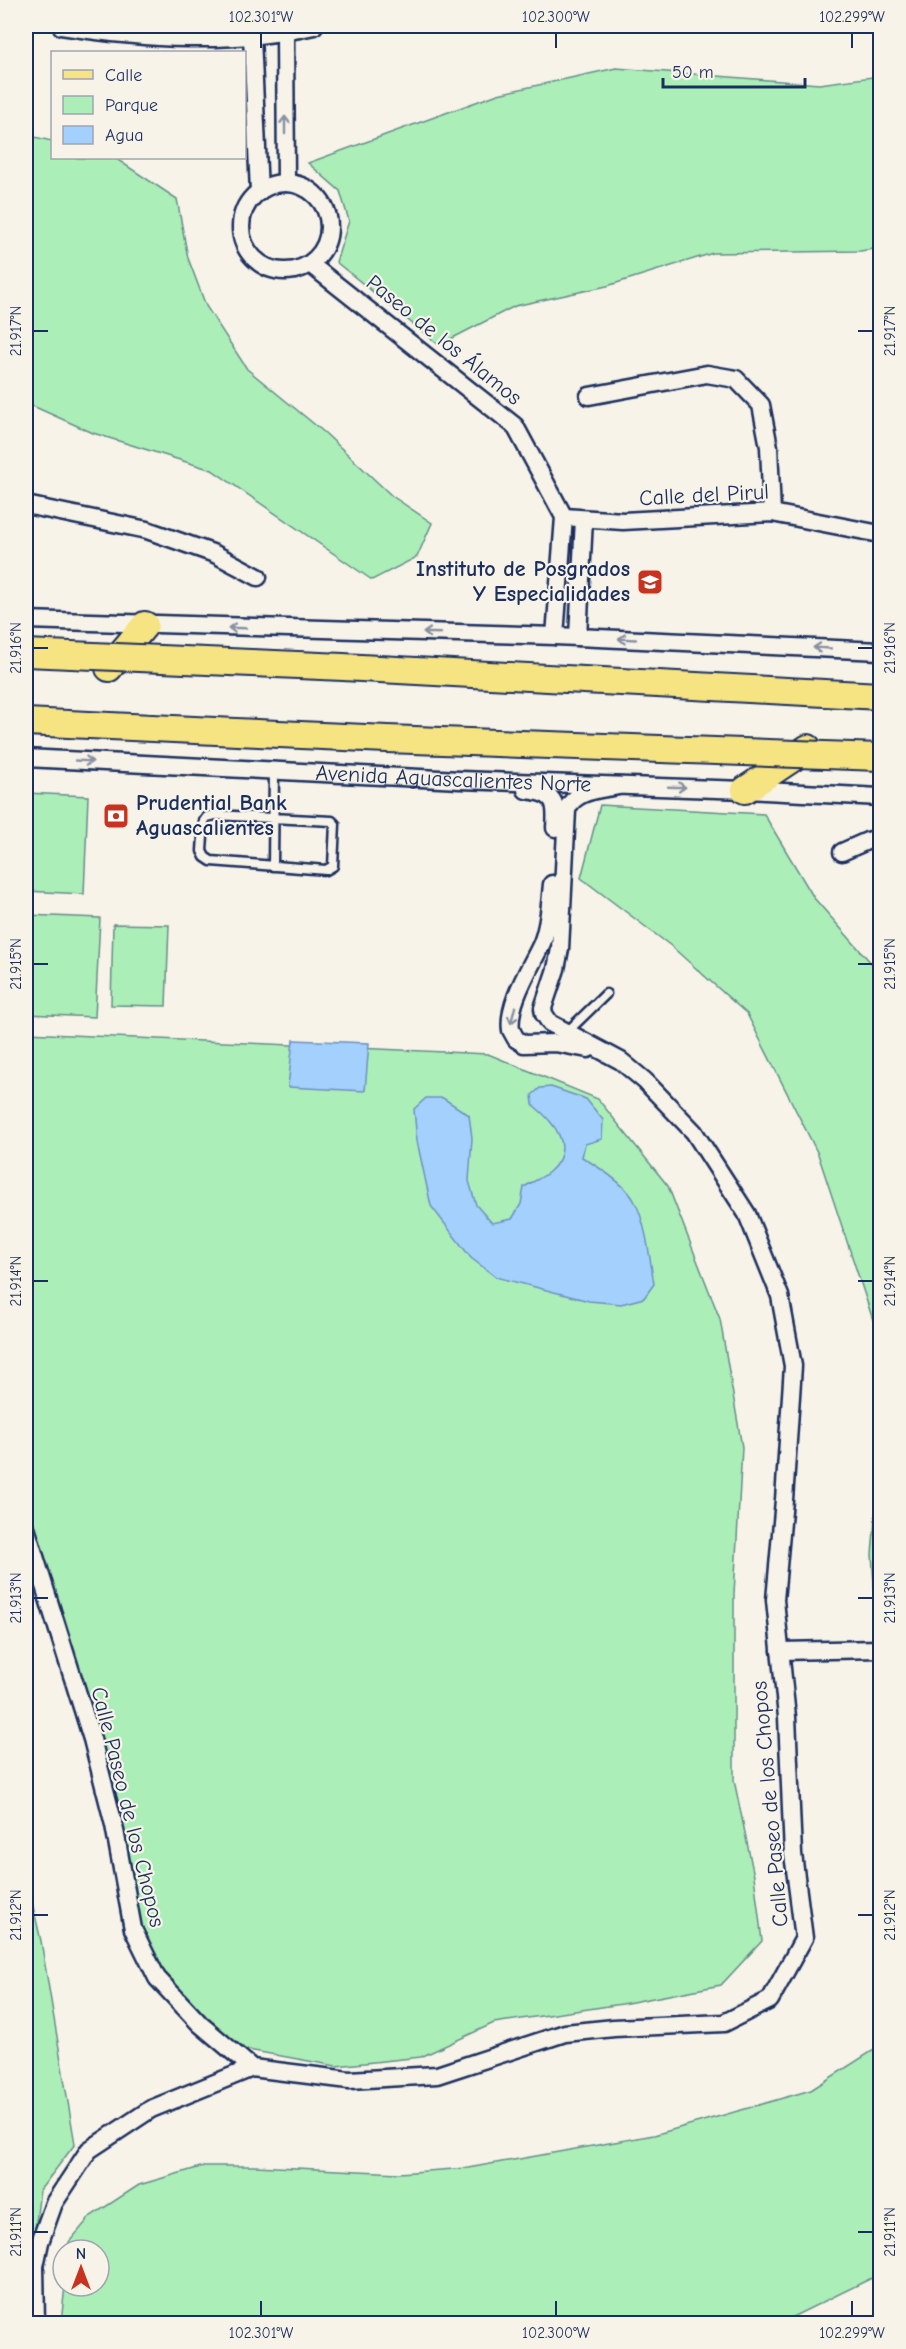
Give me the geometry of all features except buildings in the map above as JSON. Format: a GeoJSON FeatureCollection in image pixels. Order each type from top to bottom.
{"type":"FeatureCollection","features":[{"type":"Feature","properties":{"kind":"main road"},"geometry":{"type":"LineString","coordinates":[[109,668],[146,625]]}},
{"type":"Feature","properties":{"kind":"main road"},"geometry":{"type":"LineString","coordinates":[[26,653],[332,666],[880,696]]}},
{"type":"Feature","properties":{"kind":"main road"},"geometry":{"type":"LineString","coordinates":[[26,664],[880,703]]}},
{"type":"Feature","properties":{"kind":"main road"},"geometry":{"type":"LineString","coordinates":[[26,720],[387,740],[880,758]]}},
{"type":"Feature","properties":{"kind":"main road","name":"Avenida Aguascalientes Norte"},"geometry":{"type":"LineString","coordinates":[[26,720],[880,752]]}},
{"type":"Feature","properties":{"kind":"main road"},"geometry":{"type":"LineString","coordinates":[[745,789],[808,748]]}},
{"type":"Feature","properties":{"kind":"street"},"geometry":{"type":"LineString","coordinates":[[61,26],[173,39],[315,26]]}},
{"type":"Feature","properties":{"kind":"street"},"geometry":{"type":"LineString","coordinates":[[282,29],[286,183]]}},
{"type":"Feature","properties":{"kind":"street"},"geometry":{"type":"LineString","coordinates":[[254,31],[259,192]]}},
{"type":"Feature","properties":{"kind":"street"},"geometry":{"type":"LineString","coordinates":[[286,183],[304,187],[319,198],[328,214],[329,232],[323,250],[310,264],[295,271],[278,271],[261,265],[249,253],[242,237],[241,220],[247,204],[259,192],[271,185],[286,183]]}},
{"type":"Feature","properties":{"kind":"street","name":"Paseo de los Álamos"},"geometry":{"type":"LineString","coordinates":[[310,264],[515,426],[564,517]]}},
{"type":"Feature","properties":{"kind":"street"},"geometry":{"type":"LineString","coordinates":[[590,396],[707,374],[736,379],[761,405],[769,447],[772,513]]}},
{"type":"Feature","properties":{"kind":"street"},"geometry":{"type":"LineString","coordinates":[[26,505],[147,530],[215,554],[258,577]]}},
{"type":"Feature","properties":{"kind":"street","name":"Calle del Pirul"},"geometry":{"type":"LineString","coordinates":[[564,517],[623,522],[772,513],[880,534]]}},
{"type":"Feature","properties":{"kind":"street"},"geometry":{"type":"LineString","coordinates":[[555,636],[564,517]]}},
{"type":"Feature","properties":{"kind":"street"},"geometry":{"type":"LineString","coordinates":[[578,637],[584,519]]}},
{"type":"Feature","properties":{"kind":"street"},"geometry":{"type":"LineString","coordinates":[[26,620],[555,636],[880,651]]}},
{"type":"Feature","properties":{"kind":"street","name":"Avenida Aguascalientes Norte"},"geometry":{"type":"LineString","coordinates":[[26,758],[460,780],[745,789],[880,797]]}},
{"type":"Feature","properties":{"kind":"street","name":"Calle Paseo de los Chopos"},"geometry":{"type":"LineString","coordinates":[[460,780],[480,786],[538,791],[547,795],[554,802],[556,811],[548,924],[517,997],[511,1030],[524,1044],[555,1043],[604,1052]]}},
{"type":"Feature","properties":{"kind":"street","name":"Calle Paseo de los Chopos"},"geometry":{"type":"LineString","coordinates":[[26,1528],[92,1739],[114,1825],[133,1929],[157,1978],[200,2024],[252,2068],[349,2080],[437,2075],[565,2033],[614,2028],[724,2023],[770,2000],[804,1938],[793,1854],[787,1718],[775,1600],[793,1366],[780,1296],[747,1214],[694,1132],[645,1081],[621,1061],[550,1023],[543,1008],[560,950],[567,810],[572,800],[580,795],[618,786]]}},
{"type":"Feature","properties":{"kind":"street"},"geometry":{"type":"LineString","coordinates":[[842,852],[867,840],[880,838]]}},
{"type":"Feature","properties":{"kind":"street","name":"Calle Paseo de los Chopos"},"geometry":{"type":"LineString","coordinates":[[780,1651],[880,1649]]}},
{"type":"Feature","properties":{"kind":"street"},"geometry":{"type":"LineString","coordinates":[[36,2324],[35,2265],[40,2242],[54,2203],[89,2150],[151,2109],[252,2068]]}},
{"type":"Feature","properties":{"kind":"lane"},"geometry":{"type":"LineString","coordinates":[[273,866],[274,770]]}},
{"type":"Feature","properties":{"kind":"lane"},"geometry":{"type":"LineString","coordinates":[[215,814],[328,819],[335,824],[333,866],[330,869],[273,866],[211,861],[205,857],[202,851],[204,822],[207,817],[215,814]]}},
{"type":"Feature","properties":{"kind":"lane"},"geometry":{"type":"LineString","coordinates":[[567,1032],[606,994]]}},
{"type":"Feature","properties":{"kind":"green space"},"geometry":{"type":"Polygon","coordinates":[[[616,68],[819,84],[880,76],[880,248],[860,251],[713,253],[607,286],[515,306],[439,345],[336,262],[349,221],[340,191],[308,163],[498,94],[616,68]]]}},
{"type":"Feature","properties":{"kind":"green space"},"geometry":{"type":"Polygon","coordinates":[[[26,135],[51,141],[51,159],[117,159],[177,199],[188,258],[206,306],[247,369],[325,433],[392,496],[432,523],[417,557],[372,580],[212,470],[93,433],[26,403],[26,135]]]}},
{"type":"Feature","properties":{"kind":"green space"},"geometry":{"type":"Polygon","coordinates":[[[26,793],[88,796],[84,894],[26,891],[26,793]]]}},
{"type":"Feature","properties":{"kind":"green space"},"geometry":{"type":"Polygon","coordinates":[[[600,805],[764,814],[814,898],[880,973],[880,1421],[875,1326],[818,1154],[747,1014],[671,946],[581,878],[600,805]]]}},
{"type":"Feature","properties":{"kind":"green space"},"geometry":{"type":"Polygon","coordinates":[[[26,915],[100,918],[95,1017],[26,1014],[26,915]]]}},
{"type":"Feature","properties":{"kind":"green space"},"geometry":{"type":"Polygon","coordinates":[[[113,924],[169,925],[166,1006],[111,1005],[113,924]]]}},
{"type":"Feature","properties":{"kind":"green space"},"geometry":{"type":"Polygon","coordinates":[[[26,1033],[488,1054],[598,1099],[668,1186],[720,1319],[742,1447],[734,1594],[734,1780],[754,1876],[762,1941],[721,1985],[622,2004],[494,2023],[421,2057],[336,2066],[243,2049],[177,1997],[135,1917],[85,1694],[26,1504],[26,1328],[31,1263],[26,1193],[26,1033]]]}},
{"type":"Feature","properties":{"kind":"green space"},"geometry":{"type":"Polygon","coordinates":[[[880,1461],[880,1630],[877,1630],[872,1554],[880,1461]]]}},
{"type":"Feature","properties":{"kind":"green space"},"geometry":{"type":"Polygon","coordinates":[[[26,1876],[41,1941],[75,2144],[40,2190],[30,2271],[32,2324],[26,2323],[26,1876]]]}},
{"type":"Feature","properties":{"kind":"green space"},"geometry":{"type":"Polygon","coordinates":[[[880,2046],[880,2274],[780,2323],[61,2323],[64,2298],[111,2298],[111,2238],[72,2238],[91,2216],[139,2185],[204,2166],[255,2166],[399,2173],[468,2168],[654,2135],[811,2090],[880,2046]]]}},
{"type":"Feature","properties":{"kind":"water"},"geometry":{"type":"Polygon","coordinates":[[[293,1040],[369,1043],[365,1091],[288,1087],[293,1040]]]}},
{"type":"Feature","properties":{"kind":"water"},"geometry":{"type":"Polygon","coordinates":[[[551,1087],[586,1099],[603,1120],[602,1139],[585,1144],[582,1157],[619,1183],[631,1196],[639,1211],[654,1284],[644,1298],[621,1304],[589,1301],[496,1277],[471,1258],[431,1206],[417,1141],[414,1109],[426,1098],[443,1098],[469,1115],[472,1138],[469,1181],[476,1205],[492,1223],[512,1219],[521,1204],[524,1187],[549,1172],[561,1154],[562,1145],[555,1127],[533,1105],[532,1095],[540,1088],[551,1087]]]}},
{"type":"Feature","properties":{"kind":"place","name":"Instituto de Posgrados Y Especialidades"},"geometry":{"type":"Point","coordinates":[650,582]}},
{"type":"Feature","properties":{"kind":"place","name":"Prudential Bank Aguascalientes"},"geometry":{"type":"Point","coordinates":[116,816]}}]}
